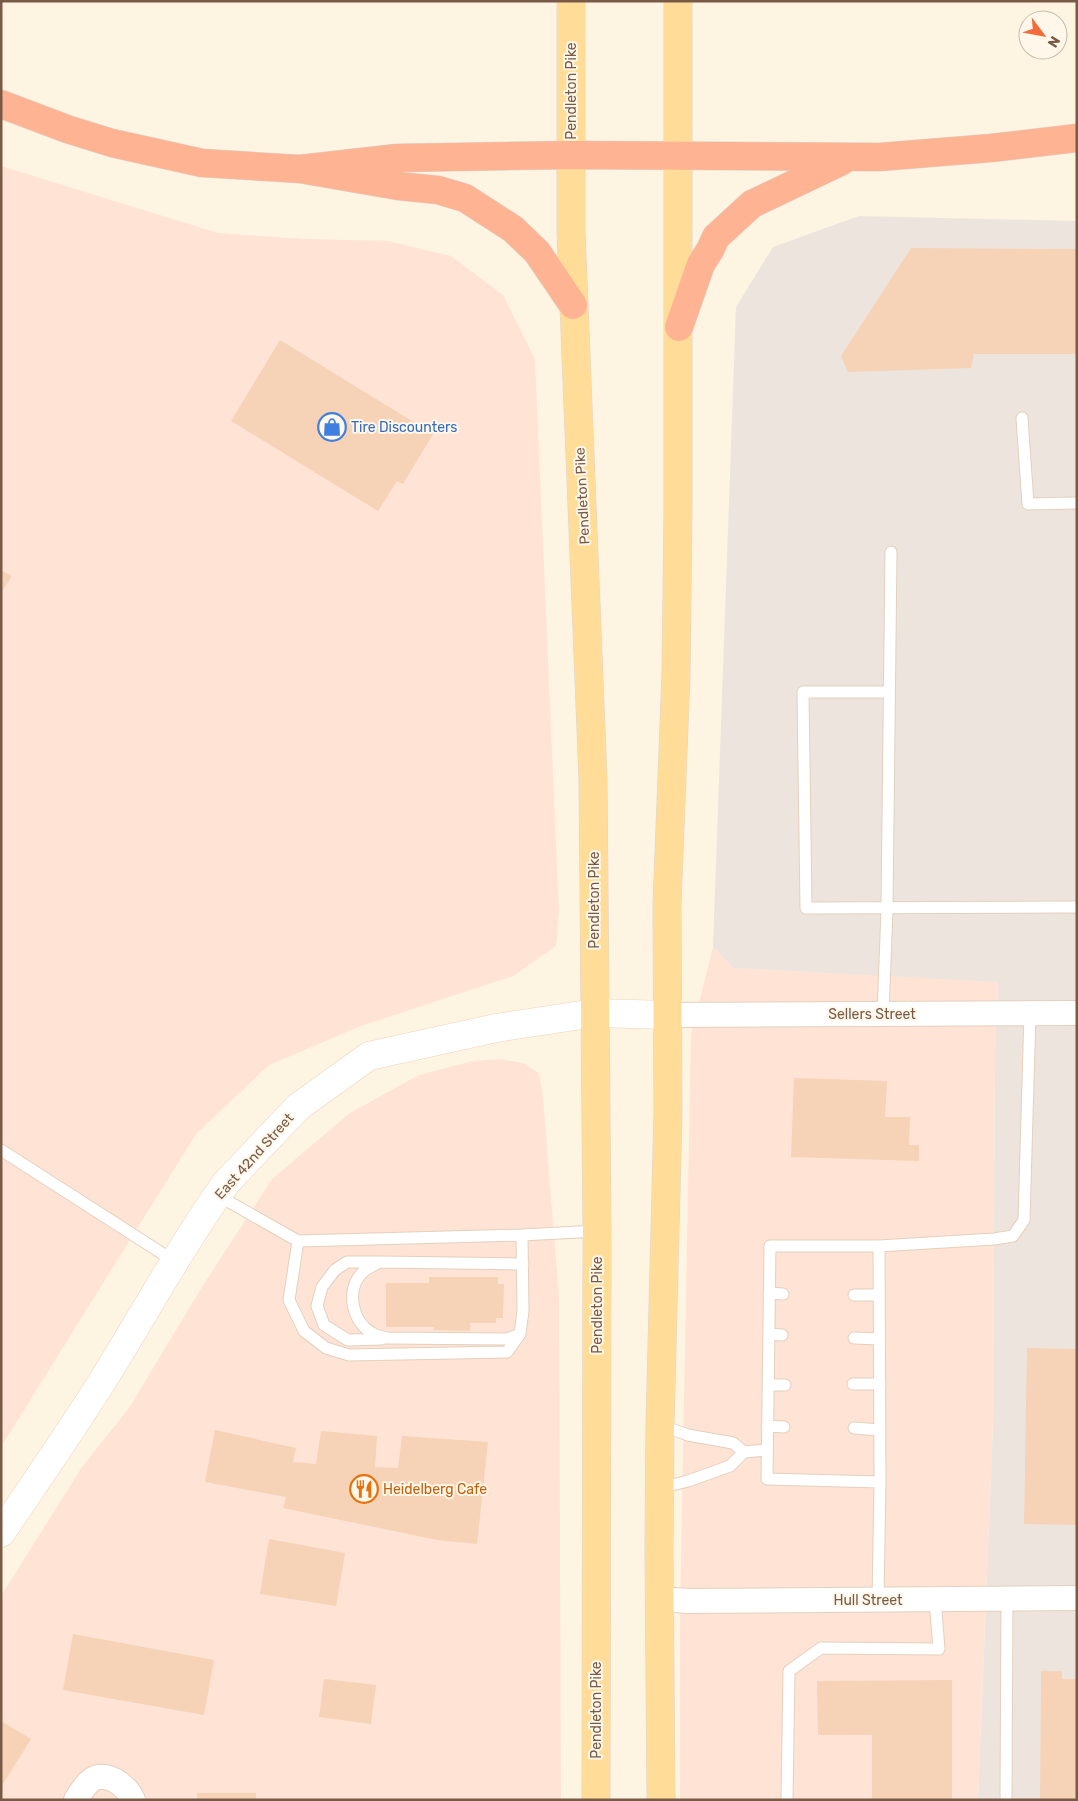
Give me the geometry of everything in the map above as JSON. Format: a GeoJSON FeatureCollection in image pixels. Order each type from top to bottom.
{"type":"FeatureCollection","features":[{"type":"Feature","properties":{"kind":"highway"},"geometry":{"type":"LineString","coordinates":[[1,104],[67,129],[112,143],[202,163],[300,169],[398,186],[438,190],[465,198],[513,229],[537,252],[574,306]]}},
{"type":"Feature","properties":{"kind":"highway"},"geometry":{"type":"LineString","coordinates":[[300,169],[397,158],[571,155],[849,158],[991,148],[1077,138]]}},
{"type":"Feature","properties":{"kind":"highway"},"geometry":{"type":"LineString","coordinates":[[679,327],[701,264],[716,236],[752,204],[849,158]]}},
{"type":"Feature","properties":{"kind":"main road","name":"Pendleton Pike"},"geometry":{"type":"LineString","coordinates":[[571,1],[571,155],[574,306],[593,752],[597,1232],[596,1800]]}},
{"type":"Feature","properties":{"kind":"main road"},"geometry":{"type":"LineString","coordinates":[[661,1800],[660,1425],[668,1112],[667,904],[676,675],[679,327],[678,1]]}},
{"type":"Feature","properties":{"kind":"street","name":"East 42nd Street"},"geometry":{"type":"LineString","coordinates":[[1,1533],[107,1373],[174,1261],[217,1195],[226,1183],[298,1107],[369,1056],[496,1028],[595,1013],[668,1015]]}},
{"type":"Feature","properties":{"kind":"street","name":"Sellers Street"},"geometry":{"type":"LineString","coordinates":[[668,1015],[1077,1013]]}},
{"type":"Feature","properties":{"kind":"street","name":"Hull Street"},"geometry":{"type":"LineString","coordinates":[[659,1599],[689,1601],[1077,1598]]}},
{"type":"Feature","properties":{"kind":"street"},"geometry":{"type":"LineString","coordinates":[[76,1800],[90,1781],[97,1777],[108,1778],[120,1784],[133,1800]]}},
{"type":"Feature","properties":{"kind":"lane"},"geometry":{"type":"LineString","coordinates":[[1022,418],[1028,504],[1077,503]]}},
{"type":"Feature","properties":{"kind":"lane"},"geometry":{"type":"LineString","coordinates":[[883,1014],[887,909],[891,552]]}},
{"type":"Feature","properties":{"kind":"lane"},"geometry":{"type":"LineString","coordinates":[[889,692],[803,692],[806,908],[1077,907]]}},
{"type":"Feature","properties":{"kind":"lane"},"geometry":{"type":"LineString","coordinates":[[880,1482],[767,1479],[770,1246],[878,1246],[994,1239],[1013,1236],[1024,1220],[1030,1013]]}},
{"type":"Feature","properties":{"kind":"lane"},"geometry":{"type":"LineString","coordinates":[[1,1150],[174,1261]]}},
{"type":"Feature","properties":{"kind":"lane"},"geometry":{"type":"LineString","coordinates":[[217,1195],[298,1241],[597,1232]]}},
{"type":"Feature","properties":{"kind":"lane"},"geometry":{"type":"LineString","coordinates":[[298,1241],[289,1300],[304,1331],[326,1348],[349,1355],[507,1352],[520,1334],[523,1310],[522,1235]]}},
{"type":"Feature","properties":{"kind":"lane"},"geometry":{"type":"LineString","coordinates":[[878,1246],[880,1384],[878,1600]]}},
{"type":"Feature","properties":{"kind":"lane"},"geometry":{"type":"LineString","coordinates":[[520,1334],[507,1339],[387,1338],[348,1340],[324,1325],[317,1306],[322,1288],[335,1270],[347,1262],[522,1264]]}},
{"type":"Feature","properties":{"kind":"lane"},"geometry":{"type":"LineString","coordinates":[[380,1262],[362,1272],[355,1285],[352,1302],[359,1321],[372,1333],[387,1338]]}},
{"type":"Feature","properties":{"kind":"lane"},"geometry":{"type":"LineString","coordinates":[[769,1293],[783,1294]]}},
{"type":"Feature","properties":{"kind":"lane"},"geometry":{"type":"LineString","coordinates":[[854,1294],[879,1295]]}},
{"type":"Feature","properties":{"kind":"lane"},"geometry":{"type":"LineString","coordinates":[[769,1334],[782,1335]]}},
{"type":"Feature","properties":{"kind":"lane"},"geometry":{"type":"LineString","coordinates":[[854,1338],[879,1339]]}},
{"type":"Feature","properties":{"kind":"lane"},"geometry":{"type":"LineString","coordinates":[[853,1384],[880,1384]]}},
{"type":"Feature","properties":{"kind":"lane"},"geometry":{"type":"LineString","coordinates":[[768,1385],[785,1385]]}},
{"type":"Feature","properties":{"kind":"lane"},"geometry":{"type":"LineString","coordinates":[[660,1425],[688,1436],[733,1443],[744,1452]]}},
{"type":"Feature","properties":{"kind":"lane"},"geometry":{"type":"LineString","coordinates":[[767,1426],[784,1427]]}},
{"type":"Feature","properties":{"kind":"lane"},"geometry":{"type":"LineString","coordinates":[[854,1428],[880,1430]]}},
{"type":"Feature","properties":{"kind":"lane"},"geometry":{"type":"LineString","coordinates":[[660,1488],[688,1481],[730,1466],[744,1452],[767,1450]]}},
{"type":"Feature","properties":{"kind":"lane"},"geometry":{"type":"LineString","coordinates":[[1006,1800],[1007,1598]]}},
{"type":"Feature","properties":{"kind":"lane"},"geometry":{"type":"LineString","coordinates":[[787,1800],[788,1671],[821,1648],[939,1649],[935,1599]]}},
{"type":"Feature","properties":{"kind":"shaded area"},"geometry":{"type":"Polygon","coordinates":[[[1,166],[218,233],[304,239],[388,241],[451,256],[503,295],[535,359],[559,911],[556,946],[513,976],[361,1026],[269,1065],[196,1134],[1,1447],[1,166]]]}},
{"type":"Feature","properties":{"kind":"shaded area"},"geometry":{"type":"Polygon","coordinates":[[[859,216],[1077,221],[1077,1800],[978,1800],[993,1423],[995,1054],[998,982],[733,968],[713,947],[736,307],[773,247],[859,216]]]}},
{"type":"Feature","properties":{"kind":"shaded area"},"geometry":{"type":"Polygon","coordinates":[[[713,947],[733,968],[998,981],[995,1054],[993,1423],[978,1800],[680,1800],[680,1613],[691,1034],[713,947]]]}},
{"type":"Feature","properties":{"kind":"shaded area"},"geometry":{"type":"Polygon","coordinates":[[[501,1059],[523,1063],[539,1073],[543,1097],[559,1297],[561,1800],[1,1800],[1,1596],[82,1467],[129,1408],[202,1287],[272,1179],[350,1113],[419,1075],[473,1061],[501,1059]]]}},
{"type":"Feature","properties":{"kind":"building"},"geometry":{"type":"Polygon","coordinates":[[[911,248],[1077,249],[1077,354],[974,354],[971,368],[848,372],[841,356],[911,248]]]}},
{"type":"Feature","properties":{"kind":"building","name":"Tire Discounters"},"geometry":{"type":"Polygon","coordinates":[[[280,340],[433,434],[403,484],[397,481],[378,511],[231,421],[280,340]]]}},
{"type":"Feature","properties":{"kind":"building"},"geometry":{"type":"Polygon","coordinates":[[[1,570],[12,576],[1,593],[1,570]]]}},
{"type":"Feature","properties":{"kind":"building"},"geometry":{"type":"Polygon","coordinates":[[[794,1078],[887,1081],[885,1117],[910,1117],[909,1145],[919,1145],[919,1161],[791,1157],[794,1078]]]}},
{"type":"Feature","properties":{"kind":"building"},"geometry":{"type":"Polygon","coordinates":[[[429,1277],[498,1277],[498,1284],[504,1284],[503,1318],[496,1318],[496,1323],[470,1323],[470,1331],[434,1330],[434,1327],[386,1327],[386,1283],[429,1283],[429,1277]]]}},
{"type":"Feature","properties":{"kind":"building"},"geometry":{"type":"Polygon","coordinates":[[[1027,1348],[1077,1349],[1077,1525],[1024,1524],[1027,1348]]]}},
{"type":"Feature","properties":{"kind":"building","name":"Heidelberg Cafe"},"geometry":{"type":"Polygon","coordinates":[[[215,1430],[296,1448],[293,1462],[316,1464],[321,1431],[377,1436],[375,1467],[398,1468],[402,1436],[488,1442],[477,1544],[437,1540],[283,1508],[286,1497],[205,1482],[215,1430]]]}},
{"type":"Feature","properties":{"kind":"building"},"geometry":{"type":"Polygon","coordinates":[[[269,1539],[345,1553],[336,1606],[260,1594],[269,1539]]]}},
{"type":"Feature","properties":{"kind":"building"},"geometry":{"type":"Polygon","coordinates":[[[73,1634],[214,1660],[204,1715],[63,1690],[73,1634]]]}},
{"type":"Feature","properties":{"kind":"building"},"geometry":{"type":"Polygon","coordinates":[[[1041,1671],[1062,1671],[1062,1679],[1077,1679],[1077,1800],[1040,1800],[1041,1671]]]}},
{"type":"Feature","properties":{"kind":"building"},"geometry":{"type":"Polygon","coordinates":[[[324,1679],[376,1685],[371,1724],[319,1717],[324,1679]]]}},
{"type":"Feature","properties":{"kind":"building"},"geometry":{"type":"Polygon","coordinates":[[[952,1680],[952,1800],[872,1800],[872,1735],[818,1735],[817,1681],[952,1680]]]}},
{"type":"Feature","properties":{"kind":"building"},"geometry":{"type":"Polygon","coordinates":[[[1,1721],[31,1739],[1,1787],[1,1721]]]}},
{"type":"Feature","properties":{"kind":"building"},"geometry":{"type":"Polygon","coordinates":[[[197,1793],[256,1793],[256,1800],[197,1800],[197,1793]]]}},
{"type":"Feature","properties":{"kind":"place","name":"Tire Discounters"},"geometry":{"type":"Point","coordinates":[332,427]}},
{"type":"Feature","properties":{"kind":"place","name":"Heidelberg Cafe"},"geometry":{"type":"Point","coordinates":[364,1489]}}]}
